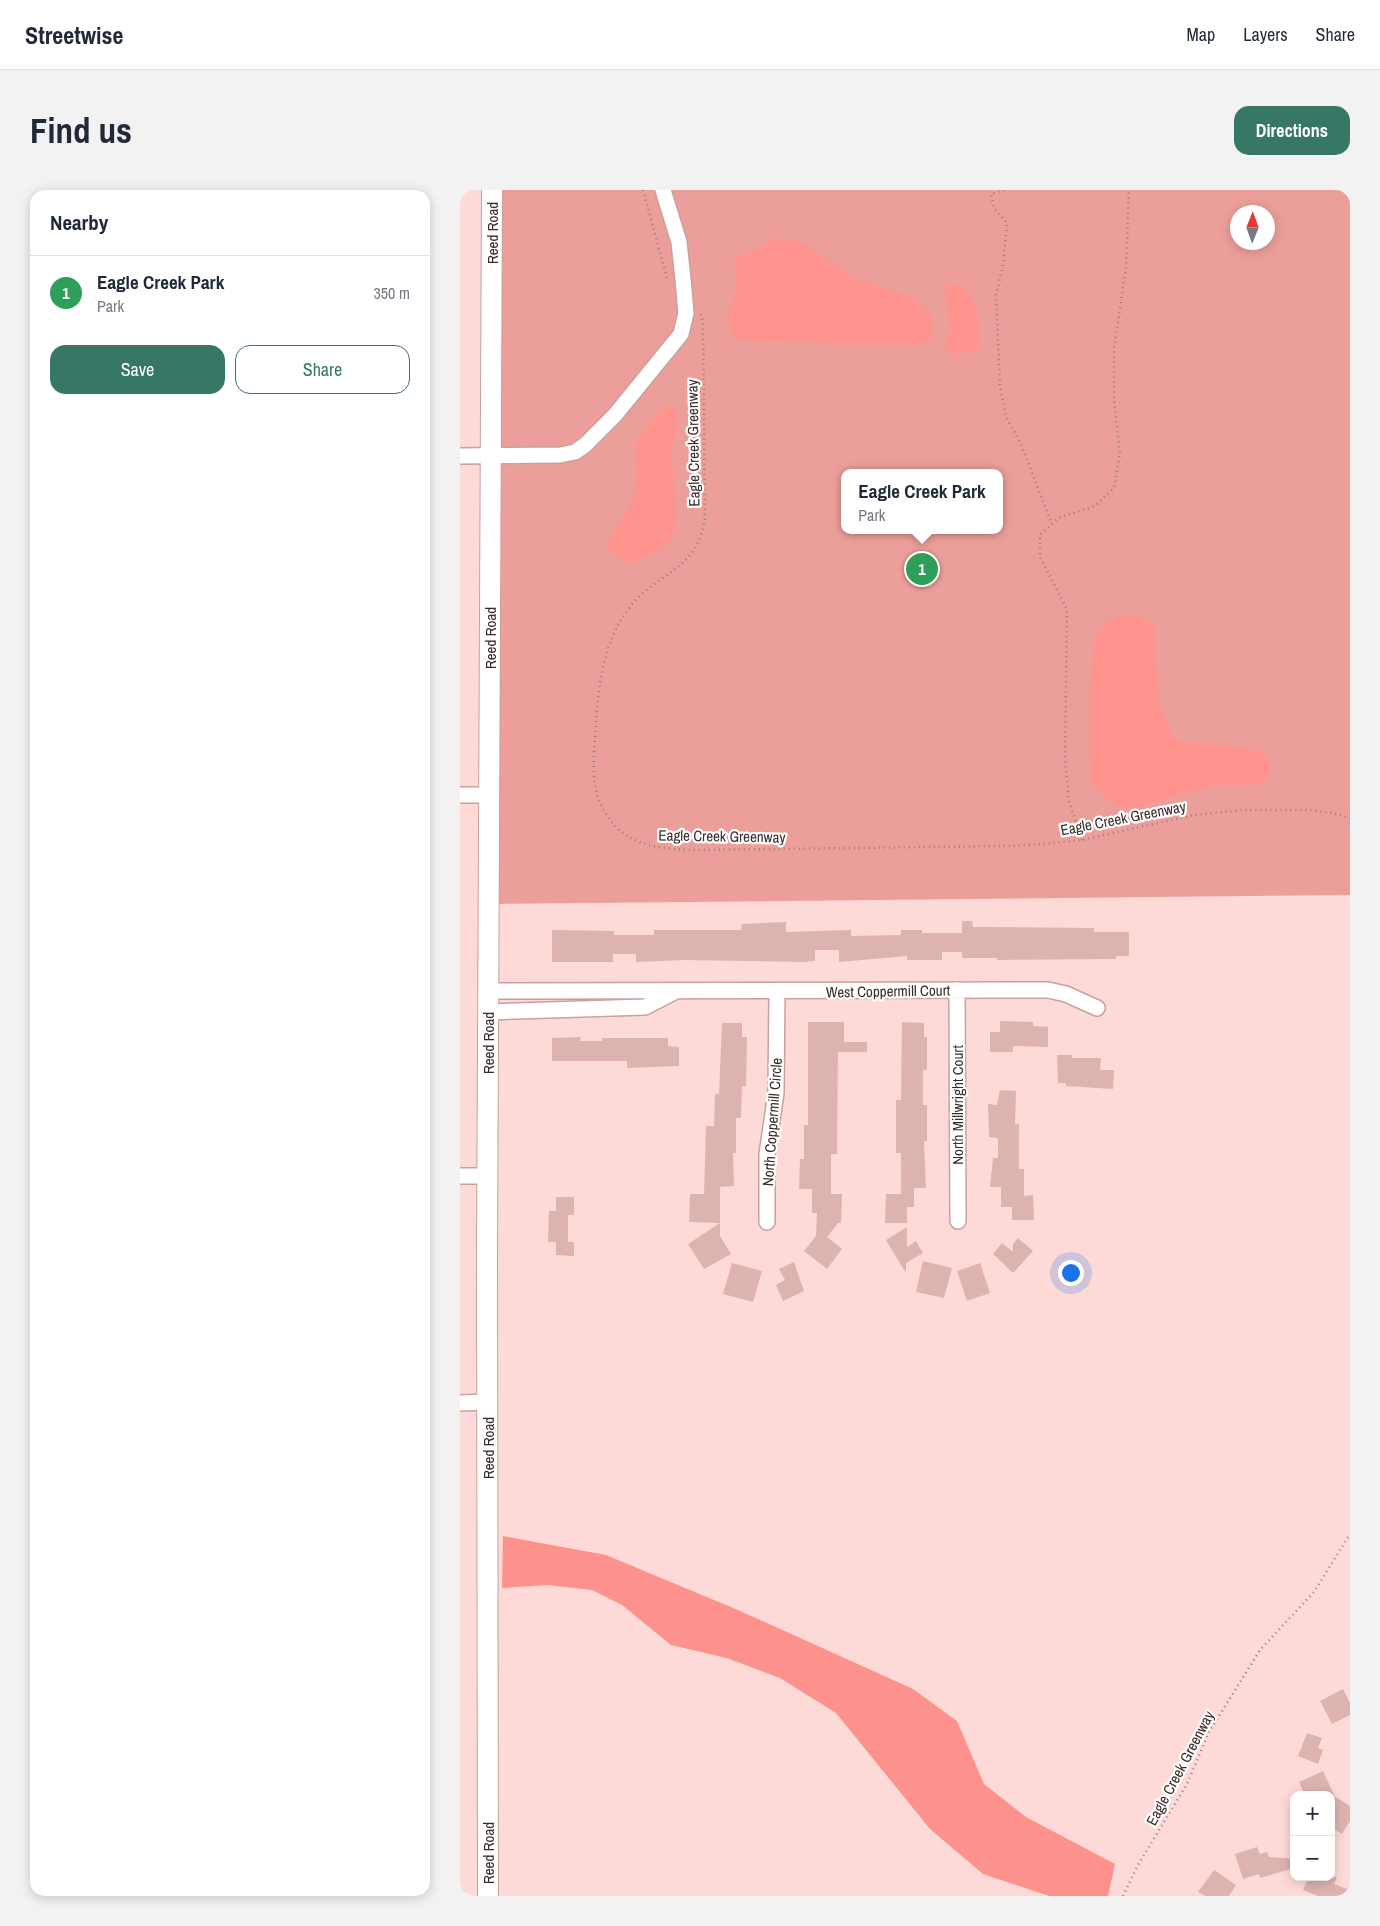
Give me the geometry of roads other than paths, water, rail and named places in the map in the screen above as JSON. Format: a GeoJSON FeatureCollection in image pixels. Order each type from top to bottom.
{"type":"FeatureCollection","features":[{"type":"Feature","properties":{"kind":"main road","name":"Reed Road"},"geometry":{"type":"LineString","coordinates":[[488,1896],[488,1012],[492,190]]}},
{"type":"Feature","properties":{"kind":"street"},"geometry":{"type":"LineString","coordinates":[[460,456],[560,455],[574,452],[585,445],[615,415],[681,334],[686,313],[679,242],[663,190]]}},
{"type":"Feature","properties":{"kind":"street"},"geometry":{"type":"LineString","coordinates":[[460,795],[490,795]]}},
{"type":"Feature","properties":{"kind":"street","name":"West Coppermill Court"},"geometry":{"type":"LineString","coordinates":[[489,990],[777,992],[1048,990],[1066,994],[1097,1008]]}},
{"type":"Feature","properties":{"kind":"street","name":"North Millwright Court"},"geometry":{"type":"LineString","coordinates":[[957,990],[958,1221]]}},
{"type":"Feature","properties":{"kind":"street","name":"West Coppermill Court"},"geometry":{"type":"LineString","coordinates":[[488,1012],[645,1007],[676,991]]}},
{"type":"Feature","properties":{"kind":"street","name":"North Coppermill Circle"},"geometry":{"type":"LineString","coordinates":[[767,1222],[767,1154],[776,1093],[777,992]]}},
{"type":"Feature","properties":{"kind":"street"},"geometry":{"type":"LineString","coordinates":[[460,1176],[488,1176]]}},
{"type":"Feature","properties":{"kind":"street"},"geometry":{"type":"LineString","coordinates":[[460,1403],[488,1402]]}},
{"type":"Feature","properties":{"kind":"place","name":"Eagle Creek Park"},"geometry":{"type":"Point","coordinates":[922,569]}}]}
